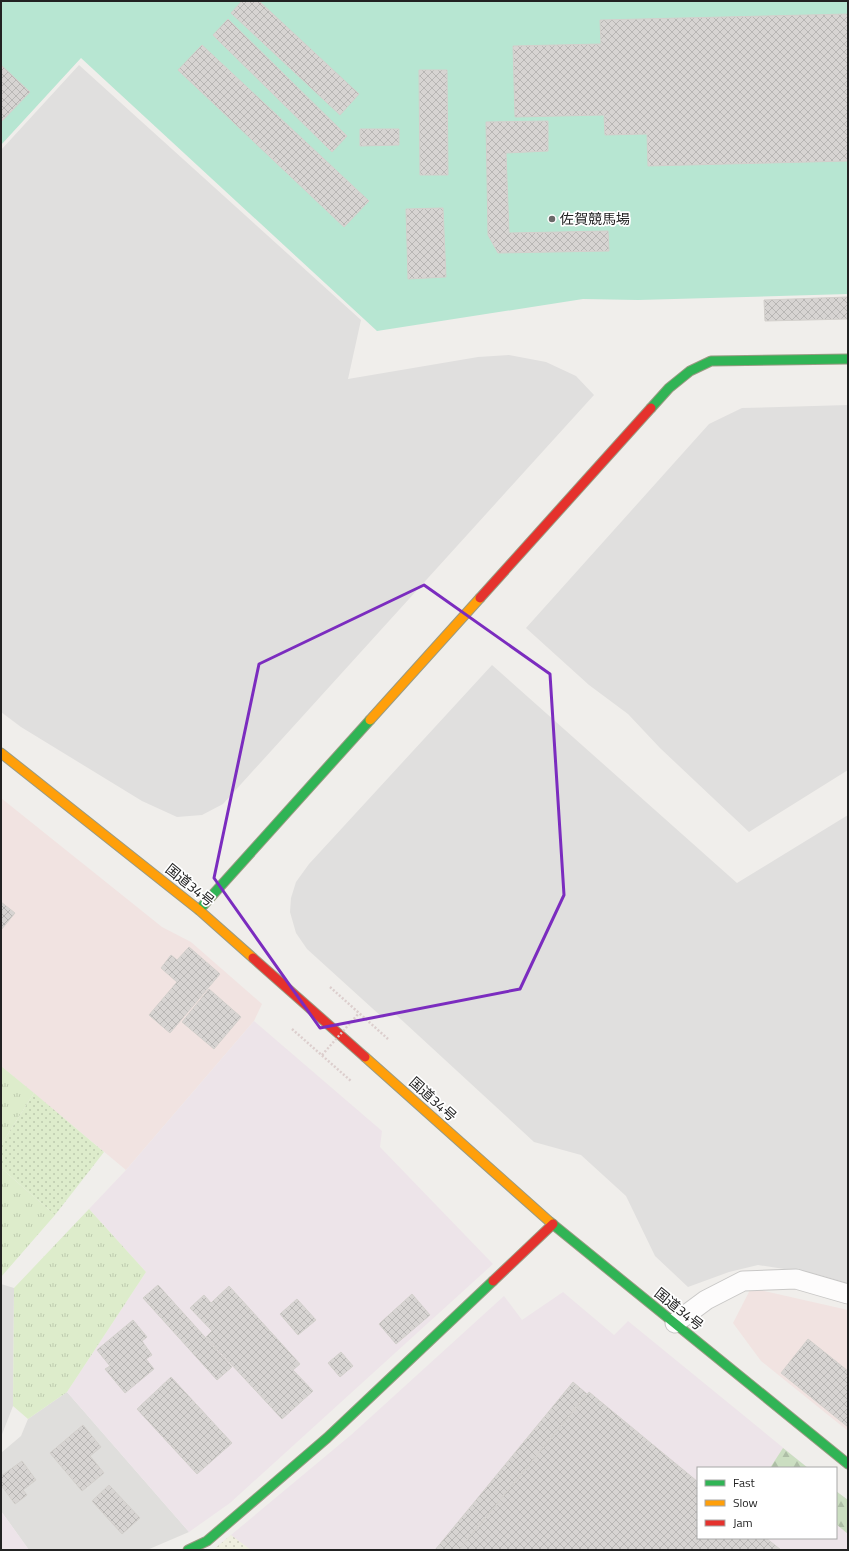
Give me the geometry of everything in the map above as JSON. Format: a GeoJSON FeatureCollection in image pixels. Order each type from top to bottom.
{"type":"FeatureCollection","features":[{"type":"Feature","properties":{"kind":"main road"},"geometry":{"type":"LineString","coordinates":[[199,910],[669,388],[690,371],[711,361],[848,359]]}},
{"type":"Feature","properties":{"kind":"main road","name":"国道34号"},"geometry":{"type":"LineString","coordinates":[[1,753],[199,910],[553,1224],[848,1464]]}},
{"type":"Feature","properties":{"kind":"main road"},"geometry":{"type":"LineString","coordinates":[[188,1550],[207,1541],[327,1438],[553,1224]]}},
{"type":"Feature","properties":{"kind":"street"},"geometry":{"type":"LineString","coordinates":[[675,1323],[706,1300],[742,1280],[796,1279],[848,1294]]}},
{"type":"Feature","properties":{"kind":"path"},"geometry":{"type":"LineString","coordinates":[[330,987],[388,1039]]}},
{"type":"Feature","properties":{"kind":"path"},"geometry":{"type":"LineString","coordinates":[[322,1055],[359,1013]]}},
{"type":"Feature","properties":{"kind":"path"},"geometry":{"type":"LineString","coordinates":[[292,1029],[351,1081]]}},
{"type":"Feature","properties":{"kind":"highlighted area"},"geometry":{"type":"Polygon","coordinates":[[[424,585],[550,674],[564,895],[520,989],[320,1028],[214,878],[259,664],[424,585]]]}},
{"type":"Feature","properties":{"kind":"shaded area"},"geometry":{"type":"Polygon","coordinates":[[[79,65],[361,320],[348,379],[478,357],[509,355],[546,362],[576,376],[594,395],[223,804],[202,815],[177,817],[142,801],[21,727],[1,712],[1,150],[79,65]]]}},
{"type":"Feature","properties":{"kind":"shaded area"},"geometry":{"type":"Polygon","coordinates":[[[848,405],[848,770],[749,832],[660,748],[628,714],[589,685],[526,628],[709,424],[742,408],[848,405]]]}},
{"type":"Feature","properties":{"kind":"shaded area"},"geometry":{"type":"Polygon","coordinates":[[[492,665],[737,883],[848,815],[848,1283],[816,1274],[758,1265],[729,1272],[688,1287],[655,1256],[626,1196],[581,1155],[534,1142],[393,1012],[383,1018],[307,949],[296,933],[290,912],[291,898],[296,882],[309,864],[492,665]]]}},
{"type":"Feature","properties":{"kind":"shaded area"},"geometry":{"type":"Polygon","coordinates":[[[1,798],[162,927],[191,942],[262,1004],[254,1021],[126,1170],[1,1066],[1,798]]]}},
{"type":"Feature","properties":{"kind":"shaded area"},"geometry":{"type":"Polygon","coordinates":[[[254,1021],[382,1131],[380,1147],[493,1264],[230,1503],[189,1532],[67,1392],[146,1272],[89,1209],[126,1170],[254,1021]]]}},
{"type":"Feature","properties":{"kind":"shaded area"},"geometry":{"type":"Polygon","coordinates":[[[1,1284],[14,1288],[13,1406],[1,1437],[1,1284]]]}},
{"type":"Feature","properties":{"kind":"shaded area"},"geometry":{"type":"Polygon","coordinates":[[[751,1288],[848,1310],[848,1431],[761,1361],[733,1323],[751,1288]]]}},
{"type":"Feature","properties":{"kind":"shaded area"},"geometry":{"type":"Polygon","coordinates":[[[563,1292],[614,1335],[628,1321],[807,1467],[697,1467],[697,1539],[837,1539],[837,1492],[848,1500],[848,1550],[213,1550],[351,1435],[504,1296],[522,1320],[563,1292]]]}},
{"type":"Feature","properties":{"kind":"shaded area"},"geometry":{"type":"Polygon","coordinates":[[[67,1392],[189,1532],[147,1550],[29,1550],[1,1511],[1,1453],[21,1436],[28,1419],[67,1392]]]}},
{"type":"Feature","properties":{"kind":"shaded area"},"geometry":{"type":"Polygon","coordinates":[[[1,1511],[29,1550],[1,1550],[1,1511]]]}},
{"type":"Feature","properties":{"kind":"green space","name":"佐賀競馬場"},"geometry":{"type":"Polygon","coordinates":[[[1,1],[848,1],[848,294],[638,300],[583,299],[377,331],[81,58],[1,145],[1,1]]]}},
{"type":"Feature","properties":{"kind":"green space"},"geometry":{"type":"Polygon","coordinates":[[[1,1066],[34,1093],[1,1145],[1,1066]]]}},
{"type":"Feature","properties":{"kind":"green space"},"geometry":{"type":"Polygon","coordinates":[[[34,1093],[104,1152],[55,1215],[1,1168],[1,1145],[34,1093]]]}},
{"type":"Feature","properties":{"kind":"green space"},"geometry":{"type":"Polygon","coordinates":[[[1,1168],[55,1215],[1,1277],[1,1168]]]}},
{"type":"Feature","properties":{"kind":"green space"},"geometry":{"type":"Polygon","coordinates":[[[89,1209],[146,1272],[67,1392],[28,1419],[13,1406],[14,1288],[89,1209]]]}},
{"type":"Feature","properties":{"kind":"green space"},"geometry":{"type":"Polygon","coordinates":[[[783,1448],[807,1467],[771,1467],[783,1448]]]}},
{"type":"Feature","properties":{"kind":"green space"},"geometry":{"type":"Polygon","coordinates":[[[837,1492],[848,1500],[848,1534],[837,1525],[837,1492]]]}},
{"type":"Feature","properties":{"kind":"green space"},"geometry":{"type":"Polygon","coordinates":[[[231,1535],[251,1550],[213,1550],[231,1535]]]}},
{"type":"Feature","properties":{"kind":"building"},"geometry":{"type":"Polygon","coordinates":[[[242,1],[259,1],[359,94],[340,115],[231,13],[242,1]]]}},
{"type":"Feature","properties":{"kind":"building"},"geometry":{"type":"Polygon","coordinates":[[[848,14],[848,161],[648,166],[647,134],[605,135],[604,115],[515,117],[513,46],[601,44],[600,20],[848,14]]]}},
{"type":"Feature","properties":{"kind":"building"},"geometry":{"type":"Polygon","coordinates":[[[228,19],[347,136],[332,152],[213,35],[228,19]]]}},
{"type":"Feature","properties":{"kind":"building"},"geometry":{"type":"Polygon","coordinates":[[[202,45],[369,201],[344,227],[178,70],[202,45]]]}},
{"type":"Feature","properties":{"kind":"building"},"geometry":{"type":"Polygon","coordinates":[[[1,65],[30,92],[1,122],[1,65]]]}},
{"type":"Feature","properties":{"kind":"building"},"geometry":{"type":"Polygon","coordinates":[[[419,70],[447,70],[448,175],[420,175],[419,70]]]}},
{"type":"Feature","properties":{"kind":"building"},"geometry":{"type":"Polygon","coordinates":[[[548,121],[548,151],[506,153],[509,233],[608,231],[609,251],[498,253],[488,235],[486,122],[548,121]]]}},
{"type":"Feature","properties":{"kind":"building"},"geometry":{"type":"Polygon","coordinates":[[[360,129],[399,129],[399,145],[360,146],[360,129]]]}},
{"type":"Feature","properties":{"kind":"building"},"geometry":{"type":"Polygon","coordinates":[[[443,208],[446,277],[408,279],[406,209],[443,208]]]}},
{"type":"Feature","properties":{"kind":"building"},"geometry":{"type":"Polygon","coordinates":[[[848,297],[848,319],[765,321],[764,300],[848,297]]]}},
{"type":"Feature","properties":{"kind":"building"},"geometry":{"type":"Polygon","coordinates":[[[1,902],[15,913],[1,930],[1,902]]]}},
{"type":"Feature","properties":{"kind":"building"},"geometry":{"type":"Polygon","coordinates":[[[189,947],[220,974],[170,1033],[149,1015],[177,982],[161,968],[171,955],[177,960],[189,947]]]}},
{"type":"Feature","properties":{"kind":"building"},"geometry":{"type":"Polygon","coordinates":[[[209,989],[241,1017],[214,1049],[182,1022],[209,989]]]}},
{"type":"Feature","properties":{"kind":"building"},"geometry":{"type":"Polygon","coordinates":[[[158,1285],[232,1367],[217,1380],[143,1298],[158,1285]]]}},
{"type":"Feature","properties":{"kind":"building"},"geometry":{"type":"Polygon","coordinates":[[[229,1286],[300,1364],[293,1370],[313,1391],[282,1419],[206,1337],[212,1331],[190,1308],[204,1295],[211,1303],[229,1286]]]}},
{"type":"Feature","properties":{"kind":"building"},"geometry":{"type":"Polygon","coordinates":[[[412,1294],[430,1315],[396,1344],[379,1324],[412,1294]]]}},
{"type":"Feature","properties":{"kind":"building"},"geometry":{"type":"Polygon","coordinates":[[[297,1299],[316,1320],[298,1335],[280,1314],[297,1299]]]}},
{"type":"Feature","properties":{"kind":"building"},"geometry":{"type":"Polygon","coordinates":[[[133,1320],[147,1337],[142,1341],[152,1355],[146,1359],[154,1369],[125,1393],[105,1369],[110,1366],[97,1350],[133,1320]]]}},
{"type":"Feature","properties":{"kind":"building"},"geometry":{"type":"Polygon","coordinates":[[[808,1339],[848,1371],[848,1427],[781,1373],[808,1339]]]}},
{"type":"Feature","properties":{"kind":"building"},"geometry":{"type":"Polygon","coordinates":[[[341,1352],[353,1366],[340,1377],[328,1363],[341,1352]]]}},
{"type":"Feature","properties":{"kind":"building"},"geometry":{"type":"Polygon","coordinates":[[[171,1377],[232,1443],[197,1474],[137,1409],[171,1377]]]}},
{"type":"Feature","properties":{"kind":"building"},"geometry":{"type":"Polygon","coordinates":[[[573,1382],[587,1394],[459,1550],[435,1550],[573,1382]]]}},
{"type":"Feature","properties":{"kind":"building"},"geometry":{"type":"Polygon","coordinates":[[[589,1392],[697,1481],[697,1539],[767,1539],[781,1550],[459,1550],[589,1392]]]}},
{"type":"Feature","properties":{"kind":"building"},"geometry":{"type":"Polygon","coordinates":[[[83,1425],[101,1447],[90,1456],[104,1473],[82,1491],[50,1453],[83,1425]]]}},
{"type":"Feature","properties":{"kind":"building"},"geometry":{"type":"Polygon","coordinates":[[[22,1461],[36,1480],[23,1490],[27,1495],[15,1504],[1,1485],[1,1476],[22,1461]]]}},
{"type":"Feature","properties":{"kind":"building"},"geometry":{"type":"Polygon","coordinates":[[[109,1485],[140,1518],[122,1534],[92,1501],[109,1485]]]}},
{"type":"Feature","properties":{"kind":"traffic: fast"},"geometry":{"type":"LineString","coordinates":[[651,408],[669,388],[690,371],[711,361],[848,359]]}},
{"type":"Feature","properties":{"kind":"traffic: fast"},"geometry":{"type":"LineString","coordinates":[[199,910],[370,720]]}},
{"type":"Feature","properties":{"kind":"traffic: fast"},"geometry":{"type":"LineString","coordinates":[[550,1222],[848,1464]]}},
{"type":"Feature","properties":{"kind":"traffic: fast"},"geometry":{"type":"LineString","coordinates":[[188,1550],[207,1541],[327,1438],[493,1281]]}},
{"type":"Feature","properties":{"kind":"traffic: slow"},"geometry":{"type":"LineString","coordinates":[[370,720],[480,598]]}},
{"type":"Feature","properties":{"kind":"traffic: slow"},"geometry":{"type":"LineString","coordinates":[[1,753],[199,910],[253,958]]}},
{"type":"Feature","properties":{"kind":"traffic: slow"},"geometry":{"type":"LineString","coordinates":[[365,1057],[550,1222]]}},
{"type":"Feature","properties":{"kind":"traffic: jam"},"geometry":{"type":"LineString","coordinates":[[480,598],[651,408]]}},
{"type":"Feature","properties":{"kind":"traffic: jam"},"geometry":{"type":"LineString","coordinates":[[253,958],[365,1057]]}},
{"type":"Feature","properties":{"kind":"traffic: jam"},"geometry":{"type":"LineString","coordinates":[[493,1281],[553,1224]]}},
{"type":"Feature","properties":{"kind":"place","name":"佐賀競馬場"},"geometry":{"type":"Point","coordinates":[552,219]}}]}
